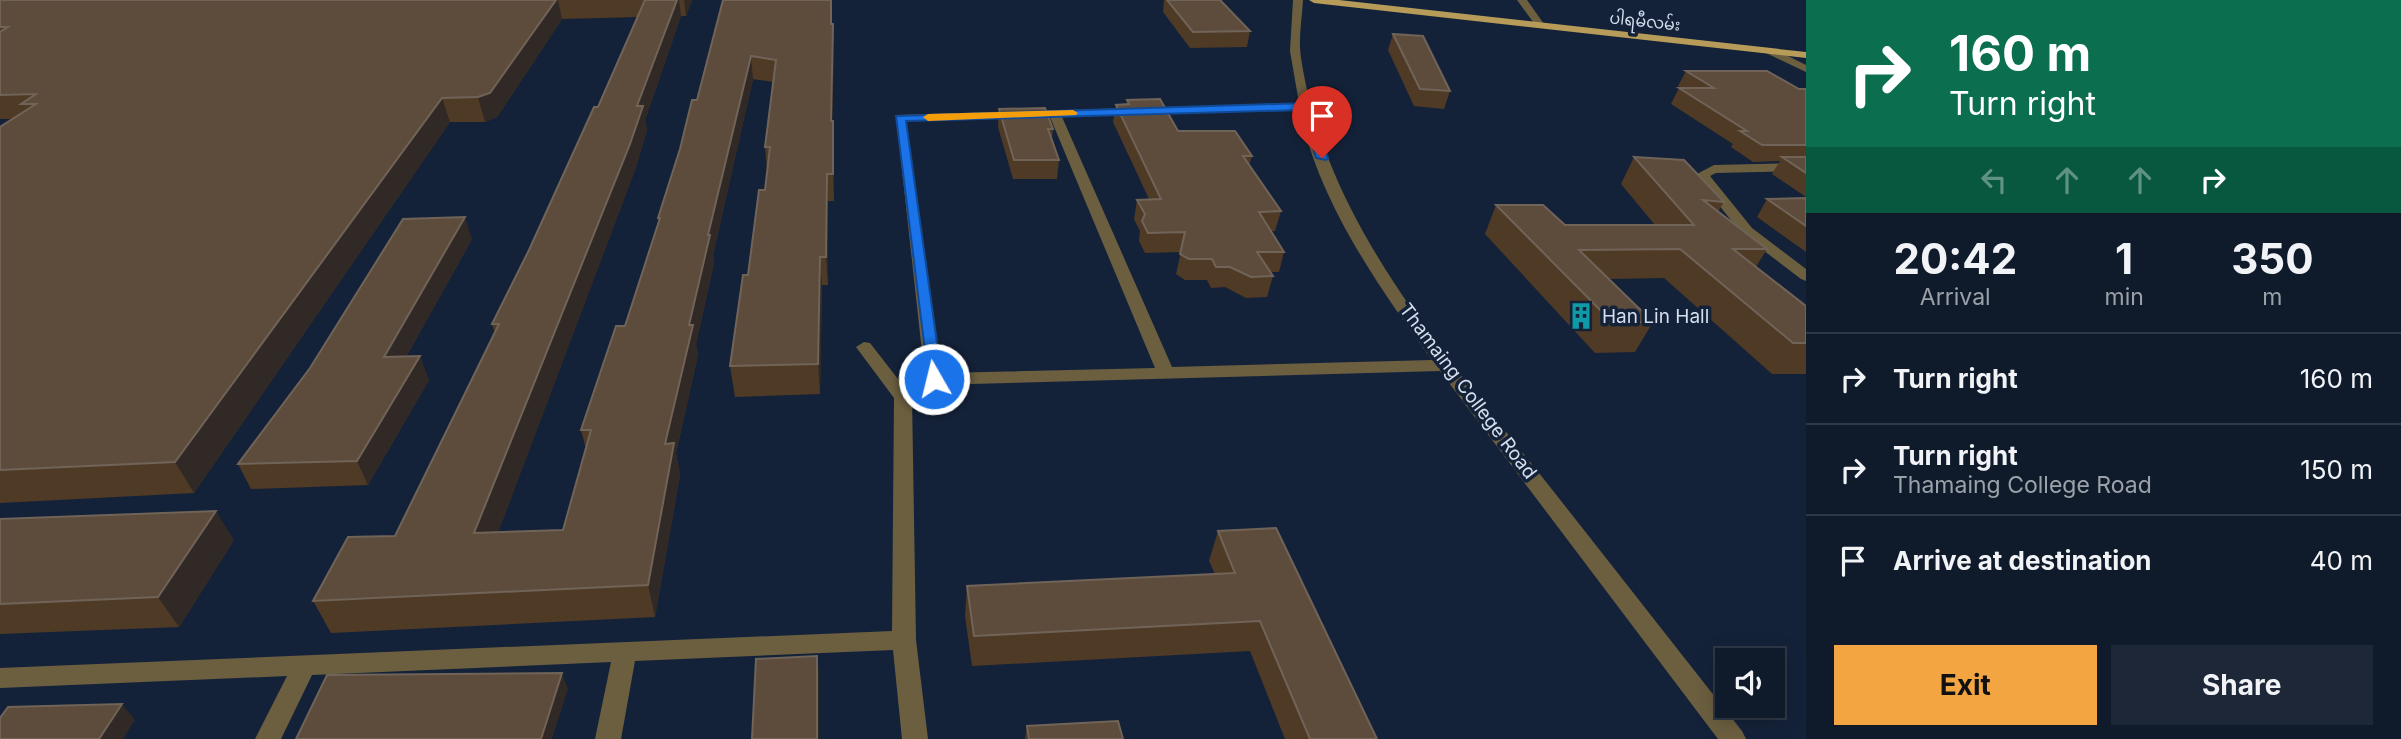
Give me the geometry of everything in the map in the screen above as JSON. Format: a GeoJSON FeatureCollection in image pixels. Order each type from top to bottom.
{"type":"FeatureCollection","features":[{"type":"Feature","properties":{"kind":"main road","name":"ပါရမီလမ်း"},"geometry":{"type":"LineString","coordinates":[[1314,0],[1803,56]]}},
{"type":"Feature","properties":{"kind":"street","name":"Thamaing College Road"},"geometry":{"type":"LineString","coordinates":[[1297,0],[1296,57],[1306,106],[1331,181],[1361,243],[1446,365],[1733,739]]}},
{"type":"Feature","properties":{"kind":"street"},"geometry":{"type":"LineString","coordinates":[[1522,0],[1539,24]]}},
{"type":"Feature","properties":{"kind":"street"},"geometry":{"type":"LineString","coordinates":[[1770,51],[1806,69]]}},
{"type":"Feature","properties":{"kind":"street"},"geometry":{"type":"LineString","coordinates":[[1306,106],[900,118],[934,379],[1446,365]]}},
{"type":"Feature","properties":{"kind":"street"},"geometry":{"type":"LineString","coordinates":[[1055,114],[1166,373]]}},
{"type":"Feature","properties":{"kind":"street"},"geometry":{"type":"LineString","coordinates":[[1802,270],[1748,231],[1702,175],[1714,169],[1806,167]]}},
{"type":"Feature","properties":{"kind":"street"},"geometry":{"type":"LineString","coordinates":[[864,347],[903,397],[904,640],[915,739]]}},
{"type":"Feature","properties":{"kind":"street"},"geometry":{"type":"LineString","coordinates":[[0,678],[904,640]]}},
{"type":"Feature","properties":{"kind":"street"},"geometry":{"type":"LineString","coordinates":[[608,739],[625,652]]}},
{"type":"Feature","properties":{"kind":"street"},"geometry":{"type":"LineString","coordinates":[[268,739],[304,667]]}},
{"type":"Feature","properties":{"kind":"building"},"geometry":{"type":"Polygon","coordinates":[[[0,0],[556,0],[490,93],[478,97],[442,98],[175,462],[0,470],[0,127],[36,104],[21,104],[36,94],[0,95],[0,32],[8,27],[0,27],[0,0]]]}},
{"type":"Feature","properties":{"kind":"building"},"geometry":{"type":"Polygon","coordinates":[[[645,0],[677,0],[637,106],[643,106],[630,144],[474,533],[563,530],[591,430],[581,430],[616,326],[625,326],[660,218],[692,100],[697,100],[723,0],[831,0],[833,174],[827,174],[826,257],[820,257],[818,364],[730,366],[743,275],[748,275],[759,190],[765,190],[770,147],[765,147],[776,60],[751,56],[708,235],[689,325],[693,325],[665,444],[674,443],[648,585],[313,601],[348,537],[395,536],[499,324],[492,324],[594,107],[598,107],[645,0]]]}},
{"type":"Feature","properties":{"kind":"building"},"geometry":{"type":"Polygon","coordinates":[[[1167,0],[1220,0],[1250,31],[1193,32],[1167,0]]]}},
{"type":"Feature","properties":{"kind":"building"},"geometry":{"type":"Polygon","coordinates":[[[1393,34],[1423,36],[1450,91],[1420,89],[1393,34]]]}},
{"type":"Feature","properties":{"kind":"building"},"geometry":{"type":"Polygon","coordinates":[[[1686,71],[1767,71],[1799,89],[1806,89],[1806,145],[1762,145],[1740,131],[1747,131],[1679,88],[1714,88],[1686,71]]]}},
{"type":"Feature","properties":{"kind":"building"},"geometry":{"type":"Polygon","coordinates":[[[1160,99],[1178,131],[1235,131],[1252,156],[1243,156],[1281,211],[1259,212],[1284,252],[1257,252],[1273,276],[1251,277],[1230,267],[1216,267],[1212,259],[1189,259],[1180,254],[1185,232],[1148,233],[1142,221],[1145,214],[1137,200],[1161,199],[1116,105],[1129,104],[1127,100],[1160,99]]]}},
{"type":"Feature","properties":{"kind":"building"},"geometry":{"type":"Polygon","coordinates":[[[1045,108],[1053,129],[1048,129],[1059,160],[1014,160],[999,109],[1045,108]]]}},
{"type":"Feature","properties":{"kind":"building"},"geometry":{"type":"Polygon","coordinates":[[[1634,157],[1684,160],[1724,202],[1703,200],[1767,249],[1733,249],[1806,306],[1806,343],[1793,343],[1680,249],[1579,250],[1653,322],[1612,322],[1496,205],[1543,205],[1565,225],[1694,225],[1634,157]]]}},
{"type":"Feature","properties":{"kind":"building"},"geometry":{"type":"Polygon","coordinates":[[[1782,157],[1806,157],[1806,173],[1782,157]]]}},
{"type":"Feature","properties":{"kind":"building"},"geometry":{"type":"Polygon","coordinates":[[[1806,198],[1806,226],[1767,199],[1806,198]]]}},
{"type":"Feature","properties":{"kind":"building"},"geometry":{"type":"Polygon","coordinates":[[[465,217],[384,357],[420,356],[357,461],[238,464],[310,368],[403,219],[465,217]]]}},
{"type":"Feature","properties":{"kind":"building"},"geometry":{"type":"Polygon","coordinates":[[[216,511],[158,597],[0,604],[0,519],[216,511]]]}},
{"type":"Feature","properties":{"kind":"building"},"geometry":{"type":"Polygon","coordinates":[[[1276,528],[1377,739],[1310,739],[1260,621],[974,636],[967,586],[1235,573],[1218,531],[1276,528]]]}},
{"type":"Feature","properties":{"kind":"building"},"geometry":{"type":"Polygon","coordinates":[[[817,656],[817,739],[752,739],[756,659],[817,656]]]}},
{"type":"Feature","properties":{"kind":"building"},"geometry":{"type":"Polygon","coordinates":[[[562,673],[541,739],[296,739],[327,675],[562,673]]]}},
{"type":"Feature","properties":{"kind":"building"},"geometry":{"type":"Polygon","coordinates":[[[122,704],[99,739],[0,739],[0,718],[8,707],[122,704]]]}},
{"type":"Feature","properties":{"kind":"building"},"geometry":{"type":"Polygon","coordinates":[[[1118,721],[1123,739],[1029,739],[1027,726],[1118,721]]]}},
{"type":"Feature","properties":{"kind":"slow traffic"},"geometry":{"type":"LineString","coordinates":[[928,117],[1073,113]]}},
{"type":"Feature","properties":{"kind":"place","name":"Han Lin Hall"},"geometry":{"type":"Point","coordinates":[1581,316]}},
{"type":"Feature","properties":{"kind":"route"},"geometry":{"type":"LineString","coordinates":[[934,379],[900,118],[1306,106],[1322,158]]}}]}
